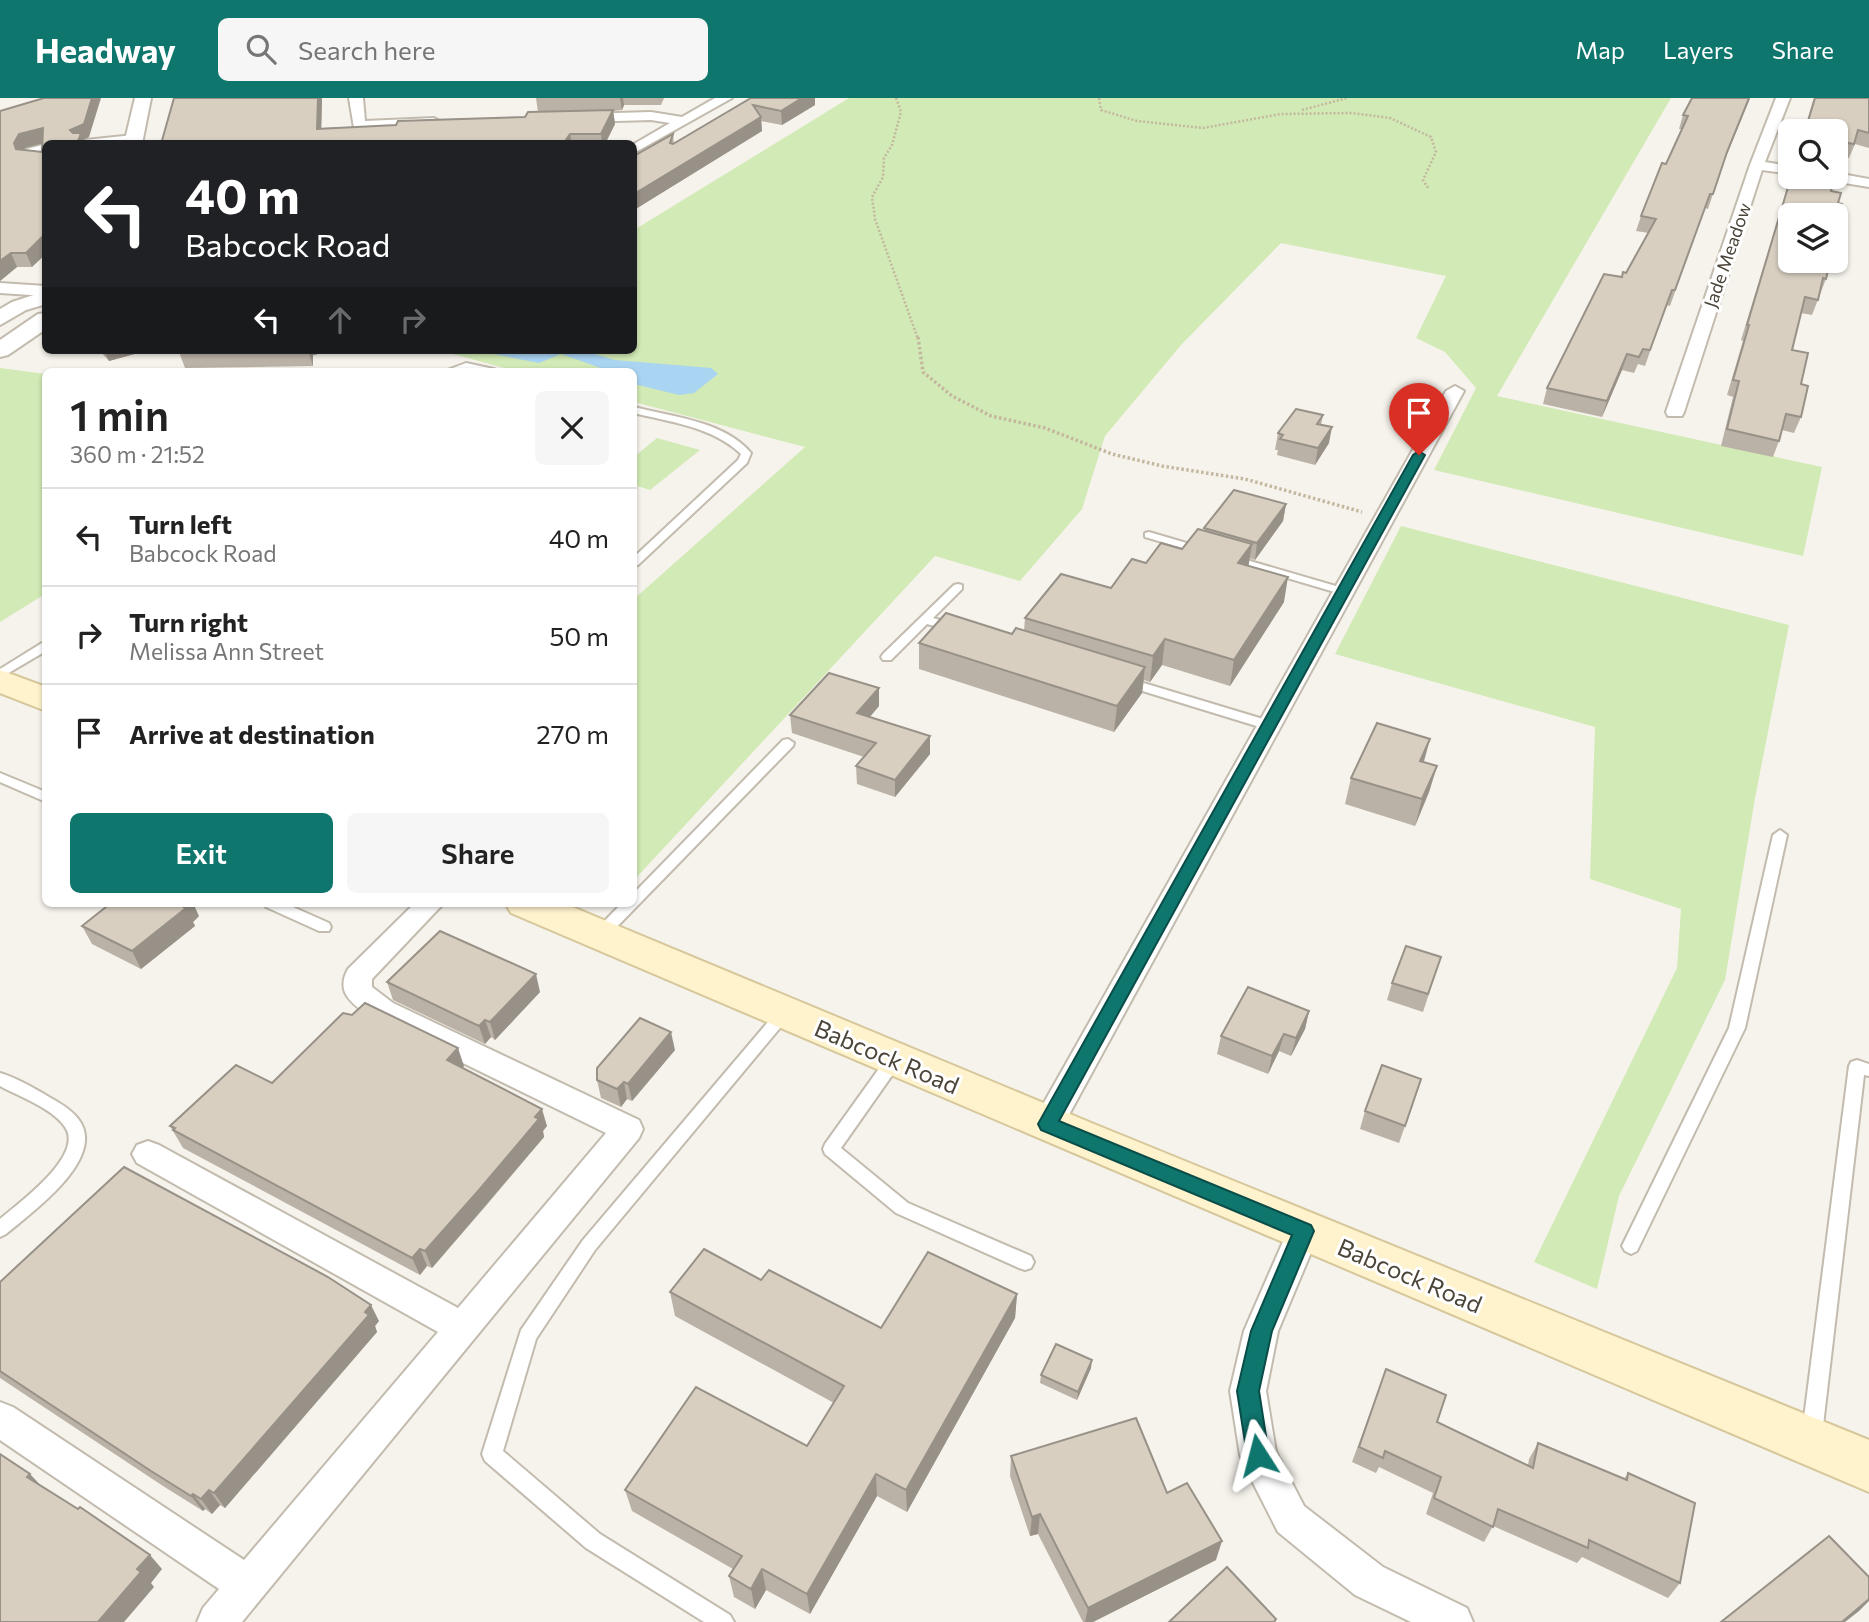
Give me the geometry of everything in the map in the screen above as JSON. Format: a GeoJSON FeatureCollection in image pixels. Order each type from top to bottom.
{"type":"FeatureCollection","features":[{"type":"Feature","properties":{"kind":"main road"},"geometry":{"type":"LineString","coordinates":[[0,680],[42,698]]}},
{"type":"Feature","properties":{"kind":"main road","name":"Babcock Road"},"geometry":{"type":"LineString","coordinates":[[564,907],[622,913],[784,1013],[1869,1466]]}},
{"type":"Feature","properties":{"kind":"street"},"geometry":{"type":"LineString","coordinates":[[133,140],[143,98]]}},
{"type":"Feature","properties":{"kind":"street"},"geometry":{"type":"LineString","coordinates":[[356,98],[359,125],[453,121]]}},
{"type":"Feature","properties":{"kind":"street"},"geometry":{"type":"LineString","coordinates":[[637,147],[724,98]]}},
{"type":"Feature","properties":{"kind":"street","name":"Jade Meadow"},"geometry":{"type":"LineString","coordinates":[[1675,412],[1783,98]]}},
{"type":"Feature","properties":{"kind":"street"},"geometry":{"type":"LineString","coordinates":[[572,118],[651,116],[683,121]]}},
{"type":"Feature","properties":{"kind":"street"},"geometry":{"type":"LineString","coordinates":[[42,149],[32,152],[29,158],[42,160]]}},
{"type":"Feature","properties":{"kind":"street"},"geometry":{"type":"LineString","coordinates":[[1758,165],[1778,168]]}},
{"type":"Feature","properties":{"kind":"street"},"geometry":{"type":"LineString","coordinates":[[1848,180],[1869,183]]}},
{"type":"Feature","properties":{"kind":"street"},"geometry":{"type":"LineString","coordinates":[[0,288],[42,291]]}},
{"type":"Feature","properties":{"kind":"street"},"geometry":{"type":"LineString","coordinates":[[0,319],[19,306],[42,298]]}},
{"type":"Feature","properties":{"kind":"street"},"geometry":{"type":"LineString","coordinates":[[0,350],[42,322]]}},
{"type":"Feature","properties":{"kind":"street"},"geometry":{"type":"LineString","coordinates":[[1048,1124],[1455,391]]}},
{"type":"Feature","properties":{"kind":"street"},"geometry":{"type":"LineString","coordinates":[[217,1622],[628,1129],[383,1011],[357,991],[358,976],[427,907]]}},
{"type":"Feature","properties":{"kind":"street"},"geometry":{"type":"LineString","coordinates":[[148,1154],[463,1328]]}},
{"type":"Feature","properties":{"kind":"street"},"geometry":{"type":"LineString","coordinates":[[1304,1231],[1261,1331],[1248,1391],[1258,1455],[1291,1519],[1370,1581],[1452,1622]]}},
{"type":"Feature","properties":{"kind":"street"},"geometry":{"type":"LineString","coordinates":[[0,1419],[248,1585]]}},
{"type":"Feature","properties":{"kind":"lane"},"geometry":{"type":"LineString","coordinates":[[637,411],[722,435],[746,453],[743,461],[734,470],[637,560]]}},
{"type":"Feature","properties":{"kind":"lane"},"geometry":{"type":"LineString","coordinates":[[1149,535],[1213,554]]}},
{"type":"Feature","properties":{"kind":"lane"},"geometry":{"type":"LineString","coordinates":[[1226,557],[1342,591]]}},
{"type":"Feature","properties":{"kind":"lane"},"geometry":{"type":"LineString","coordinates":[[887,657],[958,587]]}},
{"type":"Feature","properties":{"kind":"lane"},"geometry":{"type":"LineString","coordinates":[[925,620],[965,632]]}},
{"type":"Feature","properties":{"kind":"lane"},"geometry":{"type":"LineString","coordinates":[[0,674],[42,648]]}},
{"type":"Feature","properties":{"kind":"lane"},"geometry":{"type":"LineString","coordinates":[[1110,677],[1268,726]]}},
{"type":"Feature","properties":{"kind":"lane"},"geometry":{"type":"LineString","coordinates":[[637,898],[788,743]]}},
{"type":"Feature","properties":{"kind":"lane"},"geometry":{"type":"LineString","coordinates":[[0,777],[42,797]]}},
{"type":"Feature","properties":{"kind":"lane"},"geometry":{"type":"LineString","coordinates":[[1631,1246],[1737,1028],[1780,835]]}},
{"type":"Feature","properties":{"kind":"lane"},"geometry":{"type":"LineString","coordinates":[[280,907],[324,927]]}},
{"type":"Feature","properties":{"kind":"lane"},"geometry":{"type":"LineString","coordinates":[[723,1622],[593,1541],[492,1454],[528,1336],[589,1245],[784,1013]]}},
{"type":"Feature","properties":{"kind":"lane"},"geometry":{"type":"LineString","coordinates":[[894,1060],[831,1149],[902,1208],[1025,1262]]}},
{"type":"Feature","properties":{"kind":"lane"},"geometry":{"type":"LineString","coordinates":[[1811,1442],[1857,1066],[1869,1070]]}},
{"type":"Feature","properties":{"kind":"lane"},"geometry":{"type":"LineString","coordinates":[[0,1079],[55,1109],[74,1125],[79,1140],[72,1162],[0,1229]]}},
{"type":"Feature","properties":{"kind":"path"},"geometry":{"type":"LineString","coordinates":[[896,98],[901,112],[892,145],[884,158],[883,177],[872,197],[875,219],[917,334],[923,372],[952,396],[991,416],[1045,428],[1112,454],[1162,466],[1245,480],[1383,518]]}},
{"type":"Feature","properties":{"kind":"path"},"geometry":{"type":"LineString","coordinates":[[1099,98],[1101,110],[1115,116],[1203,128],[1247,118],[1291,113],[1353,113],[1390,118],[1432,137],[1436,146],[1423,180],[1428,188]]}},
{"type":"Feature","properties":{"kind":"path"},"geometry":{"type":"LineString","coordinates":[[1291,113],[1347,98]]}},
{"type":"Feature","properties":{"kind":"green space"},"geometry":{"type":"Polygon","coordinates":[[[849,98],[1671,98],[1497,396],[1822,467],[1803,556],[1434,470],[1476,388],[1445,352],[1416,338],[1446,276],[1281,243],[1181,345],[1105,436],[1082,509],[1020,581],[935,556],[637,877],[637,596],[805,447],[637,403],[637,368],[505,368],[453,354],[637,354],[637,228],[849,98]]]}},
{"type":"Feature","properties":{"kind":"green space"},"geometry":{"type":"Polygon","coordinates":[[[0,368],[42,373],[42,596],[0,622],[0,368]]]}},
{"type":"Feature","properties":{"kind":"green space"},"geometry":{"type":"Polygon","coordinates":[[[657,438],[700,450],[650,490],[637,486],[637,455],[657,438]]]}},
{"type":"Feature","properties":{"kind":"green space"},"geometry":{"type":"Polygon","coordinates":[[[1401,526],[1789,625],[1755,798],[1725,980],[1619,1196],[1597,1289],[1534,1262],[1677,968],[1681,909],[1590,879],[1595,727],[1335,654],[1401,526]]]}},
{"type":"Feature","properties":{"kind":"water"},"geometry":{"type":"Polygon","coordinates":[[[493,354],[561,354],[539,363],[493,354]]]}},
{"type":"Feature","properties":{"kind":"water"},"geometry":{"type":"Polygon","coordinates":[[[561,354],[595,354],[615,360],[711,368],[718,374],[694,393],[679,395],[637,385],[637,368],[601,368],[561,354]]]}},
{"type":"Feature","properties":{"kind":"building"},"geometry":{"type":"Polygon","coordinates":[[[44,98],[92,98],[84,124],[70,130],[73,133],[81,133],[78,140],[42,140],[43,128],[19,134],[14,143],[16,149],[42,152],[42,237],[26,253],[11,253],[0,261],[0,111],[44,98]]]}},
{"type":"Feature","properties":{"kind":"building"},"geometry":{"type":"Polygon","coordinates":[[[174,98],[318,98],[317,129],[396,125],[398,121],[525,117],[528,112],[613,110],[601,134],[570,134],[566,140],[162,140],[174,98]]]}},
{"type":"Feature","properties":{"kind":"building"},"geometry":{"type":"Polygon","coordinates":[[[751,98],[802,98],[781,111],[753,105],[761,117],[637,192],[637,154],[673,134],[670,143],[673,144],[751,98]]]}},
{"type":"Feature","properties":{"kind":"building"},"geometry":{"type":"Polygon","coordinates":[[[1692,98],[1749,98],[1650,350],[1643,349],[1639,357],[1627,354],[1607,401],[1547,388],[1604,274],[1622,277],[1623,272],[1626,273],[1656,219],[1641,216],[1662,163],[1666,164],[1688,116],[1683,115],[1692,98]]]}},
{"type":"Feature","properties":{"kind":"building"},"geometry":{"type":"Polygon","coordinates":[[[1815,98],[1869,98],[1869,133],[1858,130],[1854,144],[1848,143],[1848,119],[1809,119],[1815,98]]]}},
{"type":"Feature","properties":{"kind":"building"},"geometry":{"type":"Polygon","coordinates":[[[1787,189],[1831,189],[1841,193],[1838,203],[1783,203],[1787,189]]]}},
{"type":"Feature","properties":{"kind":"building"},"geometry":{"type":"Polygon","coordinates":[[[1778,221],[1778,273],[1827,273],[1826,279],[1823,278],[1818,300],[1805,297],[1792,350],[1808,353],[1801,384],[1808,386],[1801,417],[1786,414],[1779,441],[1727,429],[1739,381],[1733,380],[1778,221]]]}},
{"type":"Feature","properties":{"kind":"building"},"geometry":{"type":"Polygon","coordinates":[[[1296,409],[1323,415],[1317,424],[1332,427],[1318,448],[1280,439],[1283,435],[1278,433],[1296,409]]]}},
{"type":"Feature","properties":{"kind":"building"},"geometry":{"type":"Polygon","coordinates":[[[1234,490],[1286,504],[1257,543],[1204,528],[1234,490]]]}},
{"type":"Feature","properties":{"kind":"building"},"geometry":{"type":"Polygon","coordinates":[[[1198,529],[1252,544],[1238,563],[1288,577],[1234,660],[1165,639],[1153,656],[1025,618],[1061,574],[1111,588],[1132,559],[1146,563],[1161,543],[1182,549],[1198,529]]]}},
{"type":"Feature","properties":{"kind":"building"},"geometry":{"type":"Polygon","coordinates":[[[946,613],[1012,634],[1016,628],[1145,667],[1117,706],[919,643],[946,613]]]}},
{"type":"Feature","properties":{"kind":"building"},"geometry":{"type":"Polygon","coordinates":[[[829,673],[879,688],[857,713],[930,736],[895,780],[856,766],[876,743],[790,715],[829,673]]]}},
{"type":"Feature","properties":{"kind":"building"},"geometry":{"type":"Polygon","coordinates":[[[1377,723],[1430,739],[1420,761],[1437,766],[1422,799],[1351,778],[1377,723]]]}},
{"type":"Feature","properties":{"kind":"building"},"geometry":{"type":"Polygon","coordinates":[[[106,907],[186,908],[132,951],[82,926],[106,907]]]}},
{"type":"Feature","properties":{"kind":"building"},"geometry":{"type":"Polygon","coordinates":[[[440,931],[536,974],[490,1022],[485,1020],[479,1026],[387,982],[440,931]]]}},
{"type":"Feature","properties":{"kind":"building"},"geometry":{"type":"Polygon","coordinates":[[[1406,946],[1441,957],[1428,994],[1392,983],[1406,946]]]}},
{"type":"Feature","properties":{"kind":"building"},"geometry":{"type":"Polygon","coordinates":[[[1248,987],[1309,1011],[1296,1038],[1284,1034],[1272,1056],[1221,1036],[1248,987]]]}},
{"type":"Feature","properties":{"kind":"building"},"geometry":{"type":"Polygon","coordinates":[[[365,1003],[458,1048],[447,1060],[542,1109],[535,1117],[539,1119],[479,1190],[425,1251],[420,1249],[412,1258],[170,1126],[236,1065],[272,1083],[343,1013],[352,1015],[365,1003]]]}},
{"type":"Feature","properties":{"kind":"building"},"geometry":{"type":"Polygon","coordinates":[[[640,1018],[671,1032],[628,1084],[624,1082],[617,1089],[597,1080],[597,1068],[640,1018]]]}},
{"type":"Feature","properties":{"kind":"building"},"geometry":{"type":"Polygon","coordinates":[[[1382,1065],[1421,1079],[1405,1126],[1365,1111],[1382,1065]]]}},
{"type":"Feature","properties":{"kind":"building"},"geometry":{"type":"Polygon","coordinates":[[[124,1167],[328,1277],[371,1305],[365,1312],[369,1315],[214,1493],[209,1490],[201,1499],[193,1494],[191,1496],[151,1471],[0,1371],[0,1282],[124,1167]]]}},
{"type":"Feature","properties":{"kind":"building"},"geometry":{"type":"Polygon","coordinates":[[[704,1249],[761,1280],[769,1270],[881,1328],[928,1252],[1017,1294],[906,1490],[876,1474],[807,1594],[762,1569],[751,1589],[729,1576],[742,1556],[625,1490],[696,1387],[807,1446],[844,1386],[670,1292],[704,1249]]]}},
{"type":"Feature","properties":{"kind":"building"},"geometry":{"type":"Polygon","coordinates":[[[1056,1344],[1092,1360],[1078,1392],[1041,1375],[1056,1344]]]}},
{"type":"Feature","properties":{"kind":"building"},"geometry":{"type":"Polygon","coordinates":[[[1386,1369],[1446,1395],[1437,1422],[1533,1468],[1538,1443],[1627,1480],[1628,1473],[1695,1503],[1680,1583],[1589,1540],[1588,1548],[1498,1509],[1493,1527],[1434,1498],[1441,1477],[1385,1451],[1383,1458],[1359,1447],[1386,1369]]]}},
{"type":"Feature","properties":{"kind":"building"},"geometry":{"type":"Polygon","coordinates":[[[1136,1418],[1167,1493],[1187,1483],[1222,1541],[1088,1608],[1040,1514],[1032,1517],[1011,1456],[1136,1418]]]}},
{"type":"Feature","properties":{"kind":"building"},"geometry":{"type":"Polygon","coordinates":[[[0,1454],[30,1474],[27,1477],[78,1509],[80,1507],[150,1555],[137,1569],[141,1572],[98,1622],[0,1622],[0,1454]]]}},
{"type":"Feature","properties":{"kind":"building"},"geometry":{"type":"Polygon","coordinates":[[[1829,1536],[1869,1577],[1869,1599],[1842,1622],[1721,1622],[1829,1536]]]}},
{"type":"Feature","properties":{"kind":"building"},"geometry":{"type":"Polygon","coordinates":[[[1227,1567],[1276,1619],[1274,1622],[1169,1622],[1227,1567]]]}},
{"type":"Feature","properties":{"kind":"route"},"geometry":{"type":"LineString","coordinates":[[1258,1455],[1248,1391],[1261,1331],[1304,1231],[1048,1124],[1419,455]]}}]}
